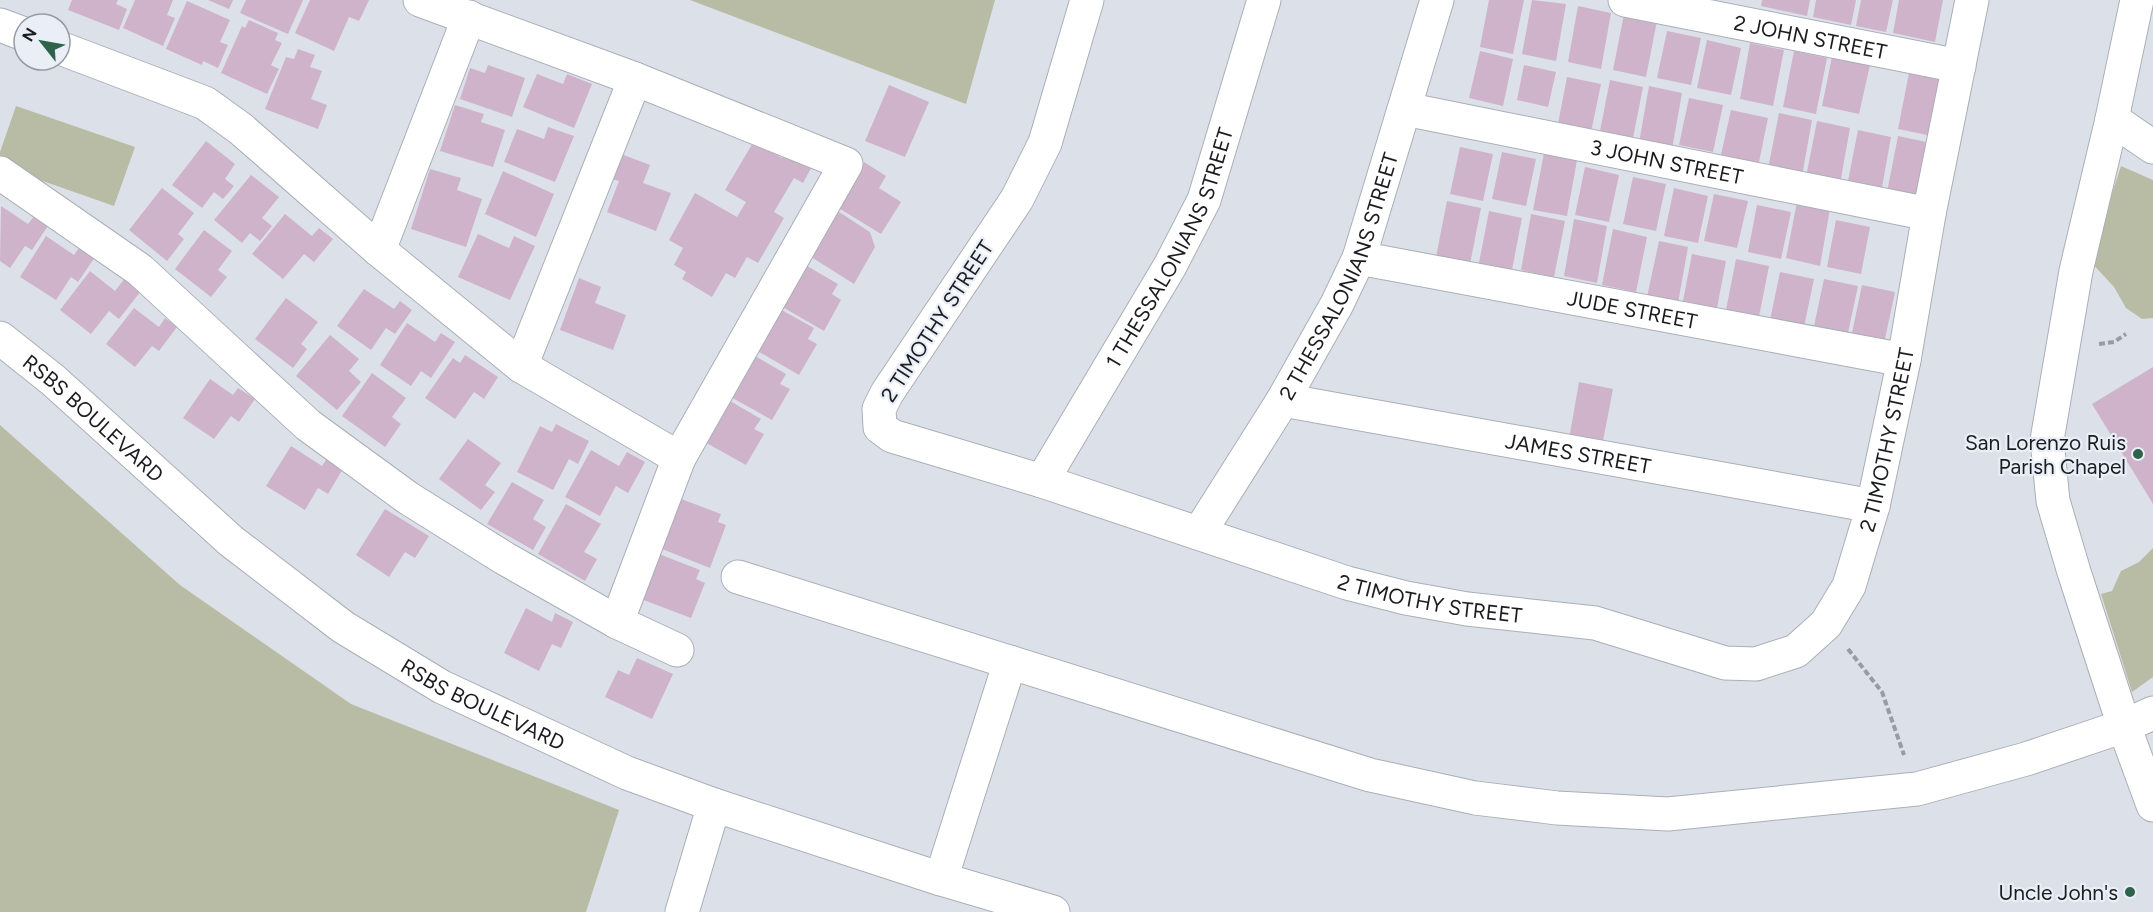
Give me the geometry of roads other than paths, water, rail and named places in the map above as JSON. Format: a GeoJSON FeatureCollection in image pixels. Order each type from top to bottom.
{"type":"FeatureCollection","features":[{"type":"Feature","properties":{"kind":"street"},"geometry":{"type":"LineString","coordinates":[[420,0],[635,79],[846,164],[679,458],[617,622]]}},
{"type":"Feature","properties":{"kind":"street","name":"2 TIMOTHY STREET"},"geometry":{"type":"LineString","coordinates":[[1087,0],[1045,143],[1017,199],[886,393],[879,410],[880,427],[892,436],[1042,481],[1367,588],[1467,609],[1595,623],[1725,663],[1756,664],[1796,651],[1826,624],[1849,586],[1873,506],[1904,360],[1929,214],[1972,0]]}},
{"type":"Feature","properties":{"kind":"street","name":"1 THESSALONIANS STREET"},"geometry":{"type":"LineString","coordinates":[[1042,481],[1170,266],[1204,200],[1264,0]]}},
{"type":"Feature","properties":{"kind":"street","name":"2 THESSALONIANS STREET"},"geometry":{"type":"LineString","coordinates":[[1199,533],[1283,400],[1337,304],[1359,258],[1437,0]]}},
{"type":"Feature","properties":{"kind":"street","name":"2 JOHN STREET"},"geometry":{"type":"LineString","coordinates":[[1626,0],[1959,66]]}},
{"type":"Feature","properties":{"kind":"street"},"geometry":{"type":"LineString","coordinates":[[2137,0],[2076,271],[2047,440],[2053,501],[2124,726],[2153,805]]}},
{"type":"Feature","properties":{"kind":"street"},"geometry":{"type":"LineString","coordinates":[[379,250],[469,17]]}},
{"type":"Feature","properties":{"kind":"street"},"geometry":{"type":"LineString","coordinates":[[72,53],[205,103],[241,129],[379,250],[521,366],[679,458]]}},
{"type":"Feature","properties":{"kind":"street"},"geometry":{"type":"LineString","coordinates":[[521,366],[635,79]]}},
{"type":"Feature","properties":{"kind":"street","name":"3 JOHN STREET"},"geometry":{"type":"LineString","coordinates":[[1404,109],[1929,214]]}},
{"type":"Feature","properties":{"kind":"street"},"geometry":{"type":"LineString","coordinates":[[2112,119],[2153,147]]}},
{"type":"Feature","properties":{"kind":"street"},"geometry":{"type":"LineString","coordinates":[[0,173],[140,270],[308,425],[408,498],[504,558],[617,622],[677,650]]}},
{"type":"Feature","properties":{"kind":"street","name":"JUDE STREET"},"geometry":{"type":"LineString","coordinates":[[1359,258],[1904,360]]}},
{"type":"Feature","properties":{"kind":"street","name":"RSBS BOULEVARD"},"geometry":{"type":"LineString","coordinates":[[0,338],[52,380],[231,541],[343,627],[442,687],[627,773],[714,805],[941,879],[1053,912]]}},
{"type":"Feature","properties":{"kind":"street","name":"JAMES STREET"},"geometry":{"type":"LineString","coordinates":[[1283,400],[1873,506]]}},
{"type":"Feature","properties":{"kind":"street"},"geometry":{"type":"LineString","coordinates":[[738,577],[1370,775],[1475,798],[1557,808],[1668,814],[1917,789],[2026,759],[2124,726],[2153,713]]}},
{"type":"Feature","properties":{"kind":"street"},"geometry":{"type":"LineString","coordinates":[[941,879],[1010,662]]}},
{"type":"Feature","properties":{"kind":"street"},"geometry":{"type":"LineString","coordinates":[[682,912],[714,805]]}},
{"type":"Feature","properties":{"kind":"place","name":"San Lorenzo Ruis Parish Chapel"},"geometry":{"type":"Point","coordinates":[2138,454]}},
{"type":"Feature","properties":{"kind":"place","name":"Uncle John's"},"geometry":{"type":"Point","coordinates":[2130,892]}}]}
